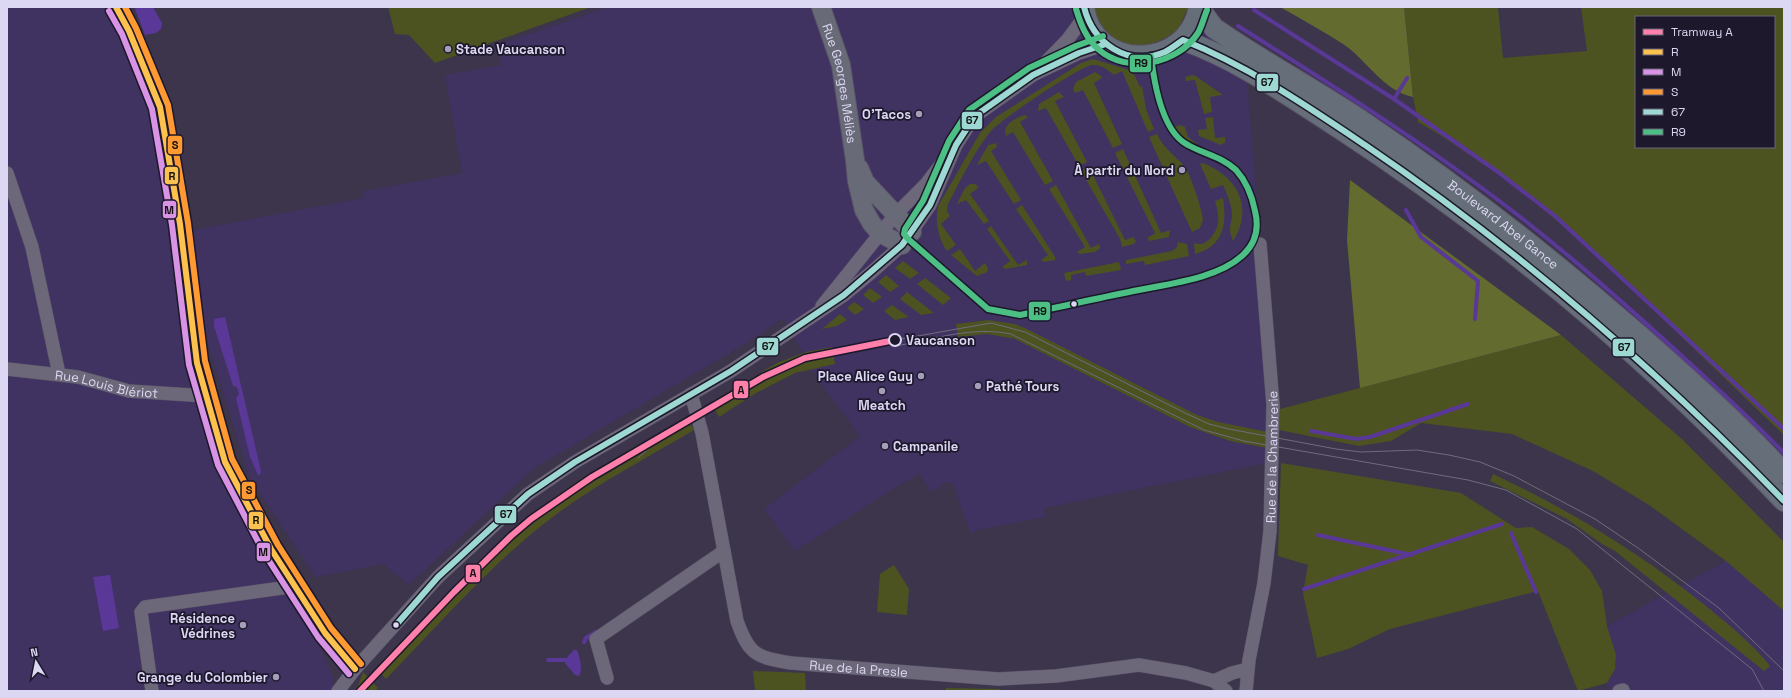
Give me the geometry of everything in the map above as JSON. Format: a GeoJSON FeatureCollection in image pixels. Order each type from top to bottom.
{"type":"FeatureCollection","features":[{"type":"Feature","properties":{"kind":"main road"},"geometry":{"type":"LineString","coordinates":[[1084,11],[1095,34],[1116,52],[1144,57],[1165,52],[1183,40],[1194,26],[1199,8]]}},
{"type":"Feature","properties":{"kind":"main road","name":"Boulevard Abel Gance"},"geometry":{"type":"LineString","coordinates":[[1199,8],[1214,28],[1364,122],[1455,186],[1531,245],[1660,354],[1739,427],[1784,473]]}},
{"type":"Feature","properties":{"kind":"main road","name":"Boulevard Abel Gance"},"geometry":{"type":"LineString","coordinates":[[1183,40],[1227,58],[1317,114],[1396,166],[1479,227],[1603,327],[1648,367],[1728,441],[1784,501]]}},
{"type":"Feature","properties":{"kind":"street"},"geometry":{"type":"LineString","coordinates":[[116,7],[129,31],[160,107],[180,224],[192,335],[197,363],[225,462],[268,543],[325,633],[355,669]]}},
{"type":"Feature","properties":{"kind":"street","name":"Rue Georges Méliès"},"geometry":{"type":"LineString","coordinates":[[821,7],[841,65],[856,160],[857,181],[864,210],[872,224],[880,233],[907,238]]}},
{"type":"Feature","properties":{"kind":"street"},"geometry":{"type":"LineString","coordinates":[[1033,75],[1068,39],[1084,11]]}},
{"type":"Feature","properties":{"kind":"street"},"geometry":{"type":"LineString","coordinates":[[818,312],[895,215],[926,184],[956,145],[975,116],[1033,75],[1079,53],[1106,44]]}},
{"type":"Feature","properties":{"kind":"street"},"geometry":{"type":"LineString","coordinates":[[338,691],[355,669],[438,577],[528,494],[575,462],[731,371],[844,295],[907,238],[930,205],[956,145]]}},
{"type":"Feature","properties":{"kind":"street","name":"Rue Georges Méliès"},"geometry":{"type":"LineString","coordinates":[[856,160],[865,182],[895,215],[907,238]]}},
{"type":"Feature","properties":{"kind":"street"},"geometry":{"type":"LineString","coordinates":[[7,173],[32,247],[58,374]]}},
{"type":"Feature","properties":{"kind":"street","name":"Rue de la Chambrerie"},"geometry":{"type":"LineString","coordinates":[[1246,691],[1248,669],[1264,583],[1270,531],[1273,410],[1260,244]]}},
{"type":"Feature","properties":{"kind":"street","name":"Rue Louis Blériot"},"geometry":{"type":"LineString","coordinates":[[7,369],[58,374],[88,379],[129,391],[206,396]]}},
{"type":"Feature","properties":{"kind":"street","name":"Rue de la Presle"},"geometry":{"type":"LineString","coordinates":[[691,394],[702,433],[737,621],[744,641],[755,653],[772,660],[791,663],[998,679],[1056,676],[1139,665],[1186,673],[1214,682],[1226,691]]}},
{"type":"Feature","properties":{"kind":"street"},"geometry":{"type":"LineString","coordinates":[[607,678],[596,639],[724,551]]}},
{"type":"Feature","properties":{"kind":"street"},"geometry":{"type":"LineString","coordinates":[[152,691],[142,612],[145,607],[296,586]]}},
{"type":"Feature","properties":{"kind":"street"},"geometry":{"type":"LineString","coordinates":[[1214,682],[1232,673],[1248,669]]}},
{"type":"Feature","properties":{"kind":"shaded area"},"geometry":{"type":"Polygon","coordinates":[[[7,7],[109,7],[152,119],[181,308],[215,469],[305,616],[334,679],[332,691],[7,691],[7,7]]]}},
{"type":"Feature","properties":{"kind":"shaded area"},"geometry":{"type":"Polygon","coordinates":[[[136,7],[153,7],[162,23],[161,29],[156,33],[145,35],[135,9],[136,7]]]}},
{"type":"Feature","properties":{"kind":"shaded area"},"geometry":{"type":"Polygon","coordinates":[[[608,7],[1162,7],[1245,59],[1261,254],[1272,462],[1044,508],[1045,517],[977,530],[971,534],[953,484],[947,482],[931,492],[919,473],[795,551],[764,509],[860,436],[821,384],[783,318],[748,342],[533,469],[409,585],[383,564],[315,577],[249,476],[203,327],[193,230],[364,198],[364,191],[462,173],[445,75],[501,65],[498,45],[608,7]]]}},
{"type":"Feature","properties":{"kind":"shaded area"},"geometry":{"type":"Polygon","coordinates":[[[225,317],[261,471],[260,475],[258,475],[250,457],[236,398],[239,394],[237,387],[233,386],[214,326],[214,319],[225,317]]]}},
{"type":"Feature","properties":{"kind":"shaded area"},"geometry":{"type":"Polygon","coordinates":[[[1774,531],[1784,542],[1784,691],[1610,691],[1607,683],[1615,669],[1616,655],[1607,626],[1726,561],[1774,531]]]}},
{"type":"Feature","properties":{"kind":"shaded area"},"geometry":{"type":"Polygon","coordinates":[[[110,575],[119,628],[103,631],[93,577],[110,575]]]}},
{"type":"Feature","properties":{"kind":"shaded area"},"geometry":{"type":"Polygon","coordinates":[[[574,650],[577,650],[580,660],[581,670],[579,676],[575,675],[565,663],[568,656],[574,650]]]}},
{"type":"Feature","properties":{"kind":"green space","name":"Stade Vaucanson"},"geometry":{"type":"Polygon","coordinates":[[[388,7],[591,7],[435,63],[409,35],[395,34],[388,7]]]}},
{"type":"Feature","properties":{"kind":"green space"},"geometry":{"type":"Polygon","coordinates":[[[1094,7],[1187,7],[1187,10],[1179,27],[1166,38],[1145,45],[1134,45],[1124,43],[1105,31],[1098,22],[1094,7]]]}},
{"type":"Feature","properties":{"kind":"green space"},"geometry":{"type":"Polygon","coordinates":[[[1280,7],[1404,7],[1413,97],[1392,88],[1384,82],[1343,44],[1280,7]]]}},
{"type":"Feature","properties":{"kind":"green space"},"geometry":{"type":"Polygon","coordinates":[[[1404,7],[1498,7],[1503,58],[1587,51],[1581,7],[1784,7],[1784,435],[1585,244],[1514,185],[1442,136],[1418,122],[1413,97],[1404,7]]]}},
{"type":"Feature","properties":{"kind":"green space"},"geometry":{"type":"Polygon","coordinates":[[[1093,59],[1129,70],[1135,76],[1140,87],[1142,86],[1146,109],[1154,129],[1148,132],[1122,71],[1114,75],[1101,66],[1092,65],[1072,75],[1009,116],[997,125],[985,139],[948,204],[947,211],[950,216],[941,224],[956,245],[947,251],[941,241],[938,230],[938,206],[980,133],[996,117],[1081,63],[1093,59]]]}},
{"type":"Feature","properties":{"kind":"green space"},"geometry":{"type":"Polygon","coordinates":[[[1095,72],[1102,78],[1094,83],[1122,144],[1113,148],[1083,90],[1075,93],[1073,89],[1076,82],[1095,72]]]}},
{"type":"Feature","properties":{"kind":"green space"},"geometry":{"type":"Polygon","coordinates":[[[1194,75],[1223,95],[1210,97],[1212,112],[1204,114],[1195,80],[1186,81],[1185,77],[1194,75]]]}},
{"type":"Feature","properties":{"kind":"green space"},"geometry":{"type":"Polygon","coordinates":[[[1059,92],[1064,97],[1055,101],[1087,162],[1079,166],[1046,108],[1038,111],[1039,104],[1059,92]]]}},
{"type":"Feature","properties":{"kind":"green space"},"geometry":{"type":"Polygon","coordinates":[[[1025,115],[1028,117],[1020,122],[1053,181],[1045,185],[1013,132],[1006,136],[1005,132],[1007,125],[1025,115]]]}},
{"type":"Feature","properties":{"kind":"green space"},"geometry":{"type":"Polygon","coordinates":[[[1213,117],[1215,138],[1225,137],[1225,142],[1221,145],[1199,136],[1198,130],[1207,129],[1205,118],[1213,117]]]}},
{"type":"Feature","properties":{"kind":"green space"},"geometry":{"type":"Polygon","coordinates":[[[1180,125],[1185,127],[1188,137],[1197,144],[1196,148],[1189,145],[1172,128],[1180,125]]]}},
{"type":"Feature","properties":{"kind":"green space"},"geometry":{"type":"Polygon","coordinates":[[[1157,134],[1166,147],[1185,167],[1196,193],[1203,220],[1200,228],[1192,232],[1149,137],[1157,134]]]}},
{"type":"Feature","properties":{"kind":"green space"},"geometry":{"type":"Polygon","coordinates":[[[996,143],[997,147],[991,151],[1021,200],[1014,204],[986,161],[977,165],[988,145],[996,143]]]}},
{"type":"Feature","properties":{"kind":"green space"},"geometry":{"type":"Polygon","coordinates":[[[1123,149],[1161,233],[1170,230],[1169,237],[1150,241],[1147,238],[1155,233],[1115,153],[1123,149]]]}},
{"type":"Feature","properties":{"kind":"green space"},"geometry":{"type":"Polygon","coordinates":[[[1203,163],[1225,176],[1239,195],[1242,206],[1242,217],[1239,229],[1233,241],[1230,229],[1232,213],[1227,195],[1223,185],[1211,189],[1200,164],[1203,163]]]}},
{"type":"Feature","properties":{"kind":"green space"},"geometry":{"type":"Polygon","coordinates":[[[1089,167],[1125,240],[1133,237],[1136,241],[1134,244],[1122,247],[1120,239],[1081,171],[1089,167]]]}},
{"type":"Feature","properties":{"kind":"green space"},"geometry":{"type":"Polygon","coordinates":[[[1350,180],[1561,335],[1360,388],[1347,240],[1350,180]]]}},
{"type":"Feature","properties":{"kind":"green space"},"geometry":{"type":"Polygon","coordinates":[[[970,184],[976,184],[978,188],[970,194],[989,221],[984,224],[966,200],[957,204],[965,188],[970,184]]]}},
{"type":"Feature","properties":{"kind":"green space"},"geometry":{"type":"Polygon","coordinates":[[[1056,185],[1091,248],[1099,244],[1100,248],[1095,252],[1080,254],[1077,252],[1085,247],[1049,189],[1056,185]]]}},
{"type":"Feature","properties":{"kind":"green space"},"geometry":{"type":"Polygon","coordinates":[[[1223,198],[1224,225],[1218,240],[1212,246],[1195,254],[1194,243],[1203,244],[1206,242],[1213,235],[1217,227],[1218,218],[1215,201],[1223,198]]]}},
{"type":"Feature","properties":{"kind":"green space"},"geometry":{"type":"Polygon","coordinates":[[[1022,205],[1055,257],[1055,260],[1044,262],[1041,260],[1048,255],[1016,209],[1022,205]]]}},
{"type":"Feature","properties":{"kind":"green space"},"geometry":{"type":"Polygon","coordinates":[[[991,226],[1018,265],[1027,260],[1027,265],[1006,269],[1002,267],[1010,261],[987,229],[991,226]]]}},
{"type":"Feature","properties":{"kind":"green space"},"geometry":{"type":"Polygon","coordinates":[[[1178,242],[1187,244],[1189,256],[1145,265],[1144,261],[1126,264],[1126,260],[1172,251],[1177,247],[1178,242]]]}},
{"type":"Feature","properties":{"kind":"green space"},"geometry":{"type":"Polygon","coordinates":[[[960,249],[975,271],[985,263],[988,268],[987,272],[977,276],[951,255],[960,249]]]}},
{"type":"Feature","properties":{"kind":"green space"},"geometry":{"type":"Polygon","coordinates":[[[903,261],[919,273],[910,279],[895,268],[903,261]]]}},
{"type":"Feature","properties":{"kind":"green space"},"geometry":{"type":"Polygon","coordinates":[[[1119,262],[1121,270],[1086,276],[1085,272],[1071,275],[1071,280],[1066,281],[1064,273],[1119,262]]]}},
{"type":"Feature","properties":{"kind":"green space"},"geometry":{"type":"Polygon","coordinates":[[[886,275],[899,286],[890,292],[878,282],[886,275]]]}},
{"type":"Feature","properties":{"kind":"green space"},"geometry":{"type":"Polygon","coordinates":[[[925,278],[951,298],[943,305],[917,284],[925,278]]]}},
{"type":"Feature","properties":{"kind":"green space"},"geometry":{"type":"Polygon","coordinates":[[[870,288],[882,297],[873,303],[863,295],[870,288]]]}},
{"type":"Feature","properties":{"kind":"green space"},"geometry":{"type":"Polygon","coordinates":[[[907,292],[934,313],[921,315],[900,299],[907,292]]]}},
{"type":"Feature","properties":{"kind":"green space"},"geometry":{"type":"Polygon","coordinates":[[[854,302],[864,309],[855,315],[847,308],[854,302]]]}},
{"type":"Feature","properties":{"kind":"green space"},"geometry":{"type":"Polygon","coordinates":[[[892,305],[909,317],[895,320],[884,311],[892,305]]]}},
{"type":"Feature","properties":{"kind":"green space"},"geometry":{"type":"Polygon","coordinates":[[[840,314],[847,320],[837,326],[822,329],[840,314]]]}},
{"type":"Feature","properties":{"kind":"green space"},"geometry":{"type":"Polygon","coordinates":[[[988,320],[1015,324],[1027,329],[1197,415],[1218,422],[1268,432],[1267,448],[1230,441],[1190,427],[1015,339],[987,334],[958,337],[956,324],[988,320]]]}},
{"type":"Feature","properties":{"kind":"green space"},"geometry":{"type":"Polygon","coordinates":[[[1561,335],[1682,439],[1784,542],[1784,611],[1726,561],[1649,505],[1593,471],[1512,434],[1421,423],[1391,441],[1359,446],[1279,430],[1280,409],[1561,335]]]}},
{"type":"Feature","properties":{"kind":"green space"},"geometry":{"type":"Polygon","coordinates":[[[832,347],[835,364],[795,373],[756,393],[719,417],[711,402],[777,363],[806,352],[832,347]]]}},
{"type":"Feature","properties":{"kind":"green space"},"geometry":{"type":"Polygon","coordinates":[[[687,417],[694,430],[592,490],[553,516],[496,566],[386,679],[377,669],[466,574],[523,522],[561,492],[623,453],[687,417]]]}},
{"type":"Feature","properties":{"kind":"green space"},"geometry":{"type":"Polygon","coordinates":[[[1281,463],[1461,493],[1516,528],[1532,527],[1569,549],[1590,570],[1602,591],[1607,626],[1616,655],[1615,669],[1607,683],[1578,691],[1538,591],[1390,629],[1348,649],[1317,658],[1303,593],[1308,565],[1278,556],[1281,463]]]}},
{"type":"Feature","properties":{"kind":"green space"},"geometry":{"type":"Polygon","coordinates":[[[1493,474],[1577,518],[1630,550],[1656,568],[1731,627],[1756,649],[1770,666],[1764,671],[1615,551],[1602,544],[1567,519],[1490,481],[1493,474]]]}},
{"type":"Feature","properties":{"kind":"green space"},"geometry":{"type":"Polygon","coordinates":[[[894,565],[909,589],[907,615],[877,612],[880,574],[894,565]]]}},
{"type":"Feature","properties":{"kind":"green space"},"geometry":{"type":"Polygon","coordinates":[[[753,671],[805,673],[806,691],[755,691],[753,671]]]}},
{"type":"Feature","properties":{"kind":"green space"},"geometry":{"type":"Polygon","coordinates":[[[363,672],[378,688],[375,691],[356,691],[363,672]]]}},
{"type":"Feature","properties":{"kind":"green space"},"geometry":{"type":"Polygon","coordinates":[[[946,688],[1000,689],[1001,691],[946,691],[946,688]]]}},
{"type":"Feature","properties":{"kind":"waterway"},"geometry":{"type":"LineString","coordinates":[[1254,10],[1394,99],[1498,172],[1555,216],[1784,429]]}},
{"type":"Feature","properties":{"kind":"waterway"},"geometry":{"type":"LineString","coordinates":[[1238,26],[1326,81],[1412,138],[1524,220],[1631,310],[1760,428],[1784,453]]}},
{"type":"Feature","properties":{"kind":"waterway"},"geometry":{"type":"LineString","coordinates":[[1394,99],[1407,78]]}},
{"type":"Feature","properties":{"kind":"waterway"},"geometry":{"type":"LineString","coordinates":[[1406,210],[1421,237],[1478,281],[1475,319]]}},
{"type":"Feature","properties":{"kind":"waterway"},"geometry":{"type":"LineString","coordinates":[[1311,431],[1356,439],[1370,437],[1468,404]]}},
{"type":"Feature","properties":{"kind":"waterway"},"geometry":{"type":"LineString","coordinates":[[1304,589],[1502,524]]}},
{"type":"Feature","properties":{"kind":"waterway"},"geometry":{"type":"LineString","coordinates":[[1511,533],[1536,592]]}},
{"type":"Feature","properties":{"kind":"waterway"},"geometry":{"type":"LineString","coordinates":[[1318,535],[1412,555]]}},
{"type":"Feature","properties":{"kind":"waterway"},"geometry":{"type":"LineString","coordinates":[[584,642],[586,638],[596,632]]}},
{"type":"Feature","properties":{"kind":"waterway"},"geometry":{"type":"LineString","coordinates":[[548,660],[566,660]]}},
{"type":"Feature","properties":{"kind":"tram line"},"geometry":{"type":"LineString","coordinates":[[895,340],[991,323],[1025,332],[1209,424],[1336,449],[1361,452],[1417,450],[1480,462],[1514,476],[1595,519],[1638,548],[1719,608],[1784,671]]}},
{"type":"Feature","properties":{"kind":"tram line"},"geometry":{"type":"LineString","coordinates":[[896,346],[968,332],[997,332],[1011,334],[1204,430],[1244,441],[1468,480],[1506,490],[1577,529],[1752,669],[1764,691]]}},
{"type":"Feature","properties":{"kind":"tram line","name":"A"},"geometry":{"type":"LineString","coordinates":[[360,691],[454,592],[511,536],[531,519],[592,477],[763,377],[805,358],[895,340]]}},
{"type":"Feature","properties":{"kind":"tram line"},"geometry":{"type":"LineString","coordinates":[[638,458],[667,433]]}},
{"type":"Feature","properties":{"kind":"transit line","name":"R"},"geometry":{"type":"LineString","coordinates":[[116,7],[129,31],[160,107],[180,224],[197,363],[225,462],[271,549],[325,633],[355,669]]}},
{"type":"Feature","properties":{"kind":"transit line","name":"S"},"geometry":{"type":"LineString","coordinates":[[125,7],[136,28],[168,105],[188,223],[205,361],[232,459],[278,545],[331,628],[361,664]]}},
{"type":"Feature","properties":{"kind":"transit line","name":"67"},"geometry":{"type":"LineString","coordinates":[[1084,7],[1095,31],[1114,49],[1125,54],[1138,57],[1151,56],[1165,52],[1183,40],[1207,50],[1254,74],[1299,101],[1422,185],[1477,226],[1584,312],[1686,404],[1784,501]]}},
{"type":"Feature","properties":{"kind":"transit line","name":"R9"},"geometry":{"type":"LineString","coordinates":[[1076,9],[1084,31],[1098,49],[1110,57],[1123,62],[1137,64],[1165,59],[1189,44],[1198,33],[1207,10]]}},
{"type":"Feature","properties":{"kind":"transit line","name":"M"},"geometry":{"type":"LineString","coordinates":[[109,11],[122,34],[152,109],[172,225],[189,365],[218,465],[264,553],[318,637],[349,674]]}},
{"type":"Feature","properties":{"kind":"transit line","name":"R9"},"geometry":{"type":"LineString","coordinates":[[1103,36],[1076,46],[1029,68],[969,110],[949,141],[923,201],[905,229],[904,234],[907,238],[988,309],[1020,315],[1189,280],[1205,276],[1232,263],[1243,255],[1251,245],[1254,240],[1257,223],[1252,200],[1246,184],[1240,174],[1231,166],[1179,139],[1166,118],[1161,105],[1154,79],[1151,56]]}},
{"type":"Feature","properties":{"kind":"transit line","name":"67"},"geometry":{"type":"LineString","coordinates":[[396,625],[438,577],[528,494],[575,462],[731,371],[844,295],[902,245],[930,205],[956,145],[975,116],[1033,75],[1079,53],[1106,44]]}},
{"type":"Feature","properties":{"kind":"place","name":"Stade Vaucanson"},"geometry":{"type":"Point","coordinates":[448,49]}},
{"type":"Feature","properties":{"kind":"place","name":"O'Tacos"},"geometry":{"type":"Point","coordinates":[919,114]}},
{"type":"Feature","properties":{"kind":"place","name":"À partir du Nord"},"geometry":{"type":"Point","coordinates":[1182,170]}},
{"type":"Feature","properties":{"kind":"place","name":"Vaucanson"},"geometry":{"type":"Point","coordinates":[895,340]}},
{"type":"Feature","properties":{"kind":"place","name":"Place Alice Guy"},"geometry":{"type":"Point","coordinates":[921,376]}},
{"type":"Feature","properties":{"kind":"place","name":"Pathé Tours"},"geometry":{"type":"Point","coordinates":[978,386]}},
{"type":"Feature","properties":{"kind":"place","name":"Meatch"},"geometry":{"type":"Point","coordinates":[882,391]}},
{"type":"Feature","properties":{"kind":"place","name":"Campanile"},"geometry":{"type":"Point","coordinates":[885,446]}},
{"type":"Feature","properties":{"kind":"place","name":"Résidence Védrines"},"geometry":{"type":"Point","coordinates":[243,625]}},
{"type":"Feature","properties":{"kind":"place","name":"Grange du Colombier"},"geometry":{"type":"Point","coordinates":[276,677]}}]}
